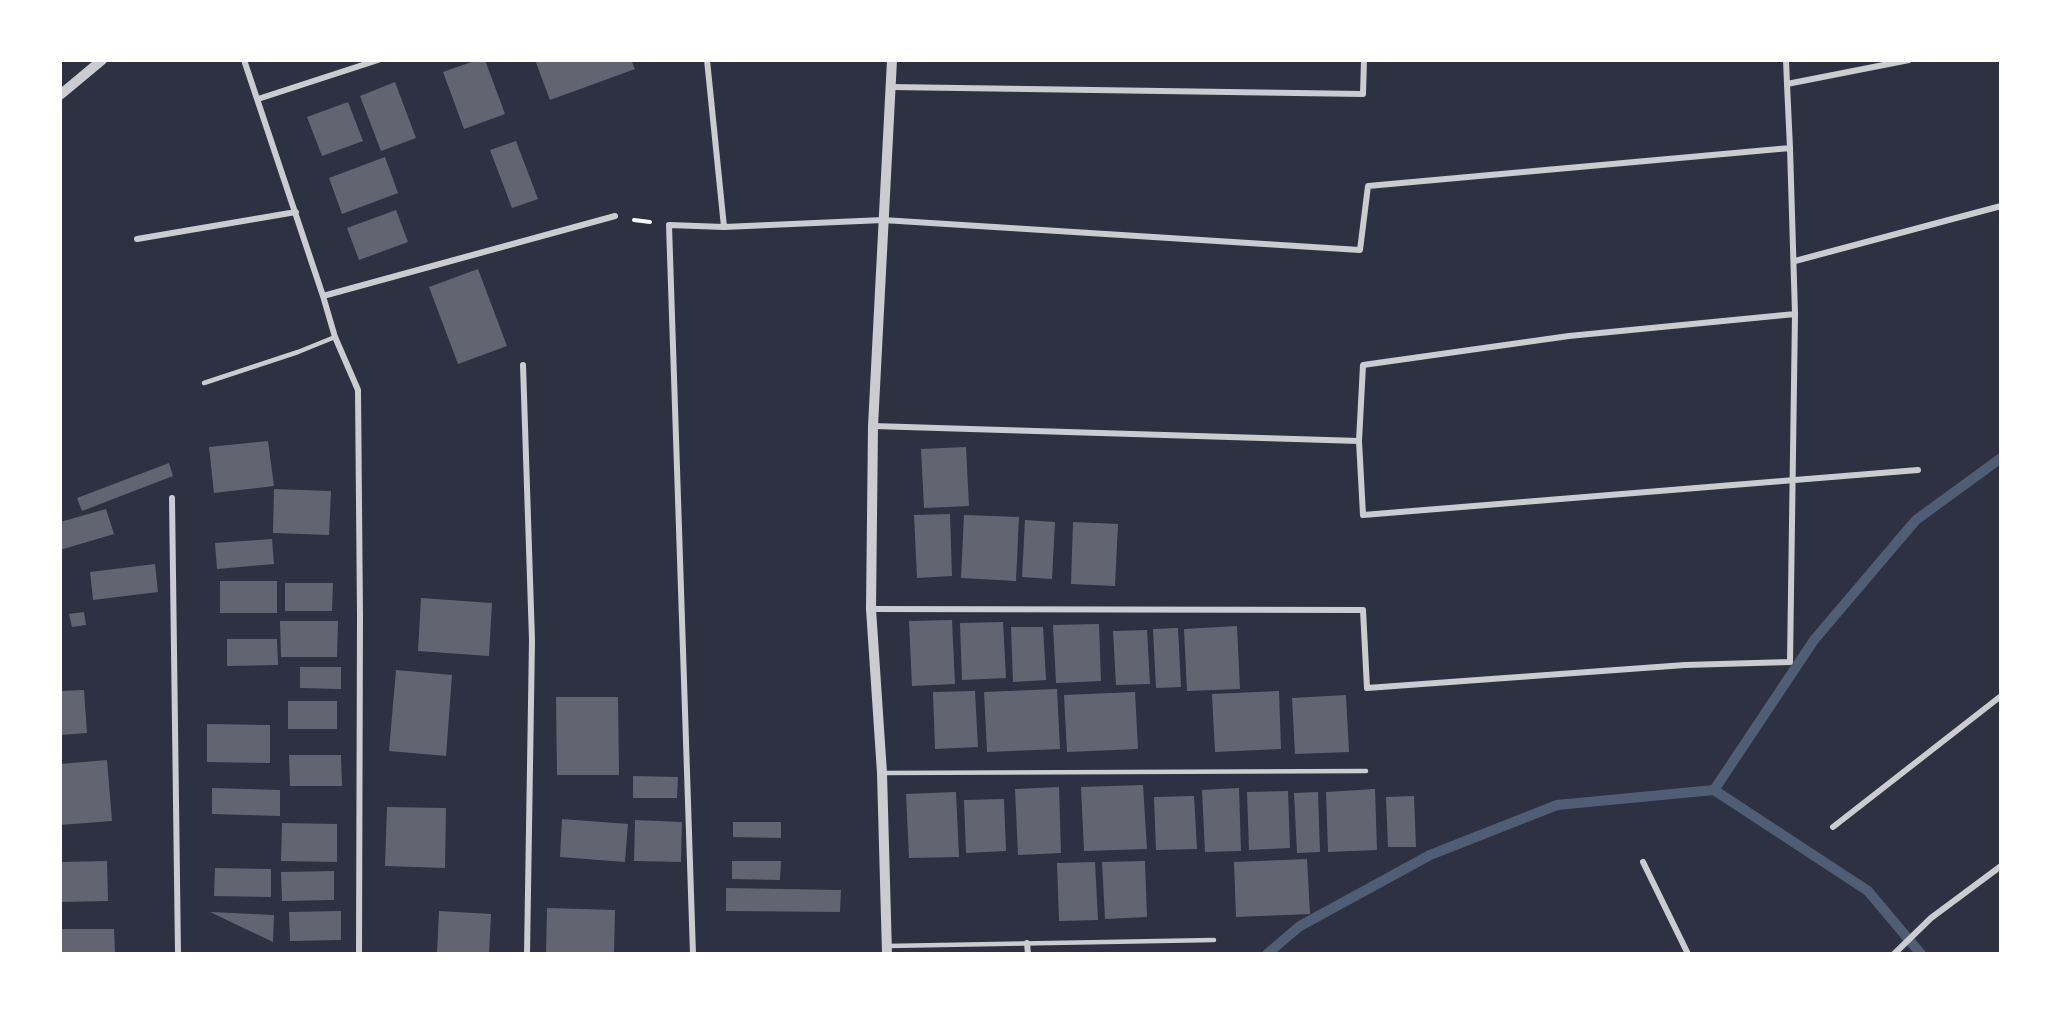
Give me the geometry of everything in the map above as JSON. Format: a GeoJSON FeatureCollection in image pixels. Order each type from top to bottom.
{"type":"FeatureCollection","features":[{"type":"Feature","properties":{"kind":"street"},"geometry":{"type":"LineString","coordinates":[[60,95],[102,60]]}},
{"type":"Feature","properties":{"kind":"street"},"geometry":{"type":"LineString","coordinates":[[244,60],[296,212],[335,337],[358,390],[359,954]]}},
{"type":"Feature","properties":{"kind":"street"},"geometry":{"type":"LineString","coordinates":[[258,99],[378,60]]}},
{"type":"Feature","properties":{"kind":"street"},"geometry":{"type":"LineString","coordinates":[[707,60],[724,227]]}},
{"type":"Feature","properties":{"kind":"street"},"geometry":{"type":"LineString","coordinates":[[887,950],[882,773],[871,609],[873,426],[892,60]]}},
{"type":"Feature","properties":{"kind":"street"},"geometry":{"type":"LineString","coordinates":[[891,87],[1363,94],[1364,60]]}},
{"type":"Feature","properties":{"kind":"street"},"geometry":{"type":"LineString","coordinates":[[871,609],[1362,610],[1368,688],[1685,665],[1790,662],[1795,261],[1786,60]]}},
{"type":"Feature","properties":{"kind":"street"},"geometry":{"type":"LineString","coordinates":[[1787,84],[1908,60]]}},
{"type":"Feature","properties":{"kind":"street"},"geometry":{"type":"LineString","coordinates":[[693,954],[669,225],[724,227],[883,220],[1360,250],[1368,186],[1790,148]]}},
{"type":"Feature","properties":{"kind":"street"},"geometry":{"type":"LineString","coordinates":[[1795,261],[2001,206]]}},
{"type":"Feature","properties":{"kind":"street"},"geometry":{"type":"LineString","coordinates":[[138,239],[296,212]]}},
{"type":"Feature","properties":{"kind":"street"},"geometry":{"type":"LineString","coordinates":[[323,296],[615,216]]}},
{"type":"Feature","properties":{"kind":"street"},"geometry":{"type":"LineString","coordinates":[[1795,314],[1569,336],[1363,365],[1359,441],[1363,515],[1918,470]]}},
{"type":"Feature","properties":{"kind":"street"},"geometry":{"type":"LineString","coordinates":[[523,365],[532,640],[527,954]]}},
{"type":"Feature","properties":{"kind":"street"},"geometry":{"type":"LineString","coordinates":[[873,426],[1359,441]]}},
{"type":"Feature","properties":{"kind":"street"},"geometry":{"type":"LineString","coordinates":[[172,498],[178,954]]}},
{"type":"Feature","properties":{"kind":"street"},"geometry":{"type":"LineString","coordinates":[[1833,827],[2001,696]]}},
{"type":"Feature","properties":{"kind":"street"},"geometry":{"type":"LineString","coordinates":[[1643,862],[1688,954]]}},
{"type":"Feature","properties":{"kind":"street"},"geometry":{"type":"LineString","coordinates":[[1895,953],[1921,928],[2001,866]]}},
{"type":"Feature","properties":{"kind":"street"},"geometry":{"type":"LineString","coordinates":[[1027,943],[1028,954]]}},
{"type":"Feature","properties":{"kind":"lane"},"geometry":{"type":"LineString","coordinates":[[204,383],[298,352],[335,337]]}},
{"type":"Feature","properties":{"kind":"lane"},"geometry":{"type":"LineString","coordinates":[[882,773],[1366,771]]}},
{"type":"Feature","properties":{"kind":"lane"},"geometry":{"type":"LineString","coordinates":[[887,950],[1027,943],[1214,940]]}},
{"type":"Feature","properties":{"kind":"path"},"geometry":{"type":"LineString","coordinates":[[615,216],[669,225]]}},
{"type":"Feature","properties":{"kind":"building"},"geometry":{"type":"Polygon","coordinates":[[[477,60],[485,60],[505,114],[464,129],[443,72],[477,60]]]}},
{"type":"Feature","properties":{"kind":"building"},"geometry":{"type":"Polygon","coordinates":[[[535,60],[631,60],[635,69],[550,100],[535,60]]]}},
{"type":"Feature","properties":{"kind":"building"},"geometry":{"type":"Polygon","coordinates":[[[395,82],[416,138],[381,151],[360,96],[395,82]]]}},
{"type":"Feature","properties":{"kind":"building"},"geometry":{"type":"Polygon","coordinates":[[[348,102],[363,141],[322,156],[307,117],[348,102]]]}},
{"type":"Feature","properties":{"kind":"building"},"geometry":{"type":"Polygon","coordinates":[[[516,141],[538,199],[512,208],[490,150],[516,141]]]}},
{"type":"Feature","properties":{"kind":"building"},"geometry":{"type":"Polygon","coordinates":[[[385,157],[398,193],[342,214],[329,178],[385,157]]]}},
{"type":"Feature","properties":{"kind":"building"},"geometry":{"type":"Polygon","coordinates":[[[396,210],[408,242],[359,260],[347,228],[396,210]]]}},
{"type":"Feature","properties":{"kind":"building"},"geometry":{"type":"Polygon","coordinates":[[[478,269],[507,346],[458,364],[429,287],[478,269]]]}},
{"type":"Feature","properties":{"kind":"building"},"geometry":{"type":"Polygon","coordinates":[[[268,441],[274,486],[214,493],[209,447],[268,441]]]}},
{"type":"Feature","properties":{"kind":"building"},"geometry":{"type":"Polygon","coordinates":[[[966,447],[969,506],[924,508],[921,449],[966,447]]]}},
{"type":"Feature","properties":{"kind":"building"},"geometry":{"type":"Polygon","coordinates":[[[169,463],[173,476],[82,511],[77,498],[169,463]]]}},
{"type":"Feature","properties":{"kind":"building"},"geometry":{"type":"Polygon","coordinates":[[[274,489],[331,491],[329,535],[273,533],[274,489]]]}},
{"type":"Feature","properties":{"kind":"building"},"geometry":{"type":"Polygon","coordinates":[[[106,509],[114,534],[60,550],[60,522],[106,509]]]}},
{"type":"Feature","properties":{"kind":"building"},"geometry":{"type":"Polygon","coordinates":[[[950,514],[952,576],[917,578],[914,515],[950,514]]]}},
{"type":"Feature","properties":{"kind":"building"},"geometry":{"type":"Polygon","coordinates":[[[964,515],[1019,517],[1016,581],[961,578],[964,515]]]}},
{"type":"Feature","properties":{"kind":"building"},"geometry":{"type":"Polygon","coordinates":[[[1025,520],[1055,522],[1052,579],[1022,577],[1025,520]]]}},
{"type":"Feature","properties":{"kind":"building"},"geometry":{"type":"Polygon","coordinates":[[[1073,522],[1118,524],[1115,586],[1071,584],[1073,522]]]}},
{"type":"Feature","properties":{"kind":"building"},"geometry":{"type":"Polygon","coordinates":[[[272,539],[274,564],[217,569],[215,543],[272,539]]]}},
{"type":"Feature","properties":{"kind":"building"},"geometry":{"type":"Polygon","coordinates":[[[155,564],[158,592],[93,600],[90,572],[155,564]]]}},
{"type":"Feature","properties":{"kind":"building"},"geometry":{"type":"Polygon","coordinates":[[[220,581],[277,581],[277,613],[220,613],[220,581]]]}},
{"type":"Feature","properties":{"kind":"building"},"geometry":{"type":"Polygon","coordinates":[[[285,583],[333,583],[332,611],[285,611],[285,583]]]}},
{"type":"Feature","properties":{"kind":"building"},"geometry":{"type":"Polygon","coordinates":[[[421,598],[492,603],[489,656],[418,651],[421,598]]]}},
{"type":"Feature","properties":{"kind":"building"},"geometry":{"type":"Polygon","coordinates":[[[84,612],[86,625],[72,627],[69,614],[84,612]]]}},
{"type":"Feature","properties":{"kind":"building"},"geometry":{"type":"Polygon","coordinates":[[[952,620],[955,684],[912,686],[909,621],[952,620]]]}},
{"type":"Feature","properties":{"kind":"building"},"geometry":{"type":"Polygon","coordinates":[[[280,621],[338,621],[337,657],[281,657],[280,621]]]}},
{"type":"Feature","properties":{"kind":"building"},"geometry":{"type":"Polygon","coordinates":[[[1003,622],[1006,678],[962,680],[960,623],[1003,622]]]}},
{"type":"Feature","properties":{"kind":"building"},"geometry":{"type":"Polygon","coordinates":[[[1099,624],[1101,681],[1056,683],[1053,625],[1099,624]]]}},
{"type":"Feature","properties":{"kind":"building"},"geometry":{"type":"Polygon","coordinates":[[[1237,626],[1240,689],[1187,691],[1184,629],[1237,626]]]}},
{"type":"Feature","properties":{"kind":"building"},"geometry":{"type":"Polygon","coordinates":[[[1011,627],[1043,627],[1046,680],[1013,682],[1011,627]]]}},
{"type":"Feature","properties":{"kind":"building"},"geometry":{"type":"Polygon","coordinates":[[[1178,628],[1181,687],[1156,688],[1153,629],[1178,628]]]}},
{"type":"Feature","properties":{"kind":"building"},"geometry":{"type":"Polygon","coordinates":[[[1147,630],[1150,684],[1116,685],[1113,631],[1147,630]]]}},
{"type":"Feature","properties":{"kind":"building"},"geometry":{"type":"Polygon","coordinates":[[[227,639],[277,639],[278,665],[227,666],[227,639]]]}},
{"type":"Feature","properties":{"kind":"building"},"geometry":{"type":"Polygon","coordinates":[[[300,667],[341,667],[341,689],[300,688],[300,667]]]}},
{"type":"Feature","properties":{"kind":"building"},"geometry":{"type":"Polygon","coordinates":[[[396,670],[452,675],[446,756],[389,751],[396,670]]]}},
{"type":"Feature","properties":{"kind":"building"},"geometry":{"type":"Polygon","coordinates":[[[1057,689],[1060,749],[987,752],[984,692],[1057,689]]]}},
{"type":"Feature","properties":{"kind":"building"},"geometry":{"type":"Polygon","coordinates":[[[84,690],[87,733],[60,735],[60,691],[84,690]]]}},
{"type":"Feature","properties":{"kind":"building"},"geometry":{"type":"Polygon","coordinates":[[[975,691],[978,747],[935,749],[933,692],[975,691]]]}},
{"type":"Feature","properties":{"kind":"building"},"geometry":{"type":"Polygon","coordinates":[[[1279,691],[1281,749],[1215,752],[1212,694],[1279,691]]]}},
{"type":"Feature","properties":{"kind":"building"},"geometry":{"type":"Polygon","coordinates":[[[1135,692],[1138,749],[1067,752],[1064,695],[1135,692]]]}},
{"type":"Feature","properties":{"kind":"building"},"geometry":{"type":"Polygon","coordinates":[[[1346,695],[1349,752],[1295,754],[1292,698],[1346,695]]]}},
{"type":"Feature","properties":{"kind":"building"},"geometry":{"type":"Polygon","coordinates":[[[556,697],[618,697],[619,775],[557,775],[556,697]]]}},
{"type":"Feature","properties":{"kind":"building"},"geometry":{"type":"Polygon","coordinates":[[[288,701],[337,701],[337,729],[288,729],[288,701]]]}},
{"type":"Feature","properties":{"kind":"building"},"geometry":{"type":"Polygon","coordinates":[[[207,724],[270,725],[270,763],[207,762],[207,724]]]}},
{"type":"Feature","properties":{"kind":"building"},"geometry":{"type":"Polygon","coordinates":[[[289,755],[341,755],[342,786],[290,786],[289,755]]]}},
{"type":"Feature","properties":{"kind":"building"},"geometry":{"type":"Polygon","coordinates":[[[107,760],[112,821],[60,825],[60,764],[107,760]]]}},
{"type":"Feature","properties":{"kind":"building"},"geometry":{"type":"Polygon","coordinates":[[[633,776],[678,777],[677,798],[633,798],[633,776]]]}},
{"type":"Feature","properties":{"kind":"building"},"geometry":{"type":"Polygon","coordinates":[[[1143,785],[1147,849],[1084,851],[1081,787],[1143,785]]]}},
{"type":"Feature","properties":{"kind":"building"},"geometry":{"type":"Polygon","coordinates":[[[1059,787],[1061,853],[1018,855],[1015,789],[1059,787]]]}},
{"type":"Feature","properties":{"kind":"building"},"geometry":{"type":"Polygon","coordinates":[[[212,788],[280,790],[280,816],[212,814],[212,788]]]}},
{"type":"Feature","properties":{"kind":"building"},"geometry":{"type":"Polygon","coordinates":[[[1239,788],[1241,851],[1205,852],[1202,790],[1239,788]]]}},
{"type":"Feature","properties":{"kind":"building"},"geometry":{"type":"Polygon","coordinates":[[[1375,789],[1377,850],[1328,852],[1326,792],[1375,789]]]}},
{"type":"Feature","properties":{"kind":"building"},"geometry":{"type":"Polygon","coordinates":[[[1288,791],[1290,848],[1249,850],[1247,792],[1288,791]]]}},
{"type":"Feature","properties":{"kind":"building"},"geometry":{"type":"Polygon","coordinates":[[[956,792],[959,857],[909,858],[906,794],[956,792]]]}},
{"type":"Feature","properties":{"kind":"building"},"geometry":{"type":"Polygon","coordinates":[[[1318,792],[1320,852],[1297,853],[1294,793],[1318,792]]]}},
{"type":"Feature","properties":{"kind":"building"},"geometry":{"type":"Polygon","coordinates":[[[1194,796],[1197,849],[1156,850],[1154,797],[1194,796]]]}},
{"type":"Feature","properties":{"kind":"building"},"geometry":{"type":"Polygon","coordinates":[[[1414,796],[1416,847],[1388,847],[1386,797],[1414,796]]]}},
{"type":"Feature","properties":{"kind":"building"},"geometry":{"type":"Polygon","coordinates":[[[1004,799],[1006,851],[966,853],[964,800],[1004,799]]]}},
{"type":"Feature","properties":{"kind":"building"},"geometry":{"type":"Polygon","coordinates":[[[387,807],[446,808],[445,868],[385,866],[387,807]]]}},
{"type":"Feature","properties":{"kind":"building"},"geometry":{"type":"Polygon","coordinates":[[[562,819],[628,824],[625,862],[560,857],[562,819]]]}},
{"type":"Feature","properties":{"kind":"building"},"geometry":{"type":"Polygon","coordinates":[[[635,820],[682,822],[681,862],[634,861],[635,820]]]}},
{"type":"Feature","properties":{"kind":"building"},"geometry":{"type":"Polygon","coordinates":[[[733,822],[781,822],[781,838],[733,837],[733,822]]]}},
{"type":"Feature","properties":{"kind":"building"},"geometry":{"type":"Polygon","coordinates":[[[282,823],[337,824],[337,862],[281,861],[282,823]]]}},
{"type":"Feature","properties":{"kind":"building"},"geometry":{"type":"Polygon","coordinates":[[[1307,859],[1310,914],[1236,917],[1234,862],[1307,859]]]}},
{"type":"Feature","properties":{"kind":"building"},"geometry":{"type":"Polygon","coordinates":[[[107,861],[108,901],[60,902],[60,862],[107,861]]]}},
{"type":"Feature","properties":{"kind":"building"},"geometry":{"type":"Polygon","coordinates":[[[732,861],[781,861],[780,880],[732,879],[732,861]]]}},
{"type":"Feature","properties":{"kind":"building"},"geometry":{"type":"Polygon","coordinates":[[[1145,861],[1147,917],[1105,919],[1102,862],[1145,861]]]}},
{"type":"Feature","properties":{"kind":"building"},"geometry":{"type":"Polygon","coordinates":[[[1095,862],[1098,920],[1059,921],[1057,863],[1095,862]]]}},
{"type":"Feature","properties":{"kind":"building"},"geometry":{"type":"Polygon","coordinates":[[[215,868],[271,869],[271,897],[214,896],[215,868]]]}},
{"type":"Feature","properties":{"kind":"building"},"geometry":{"type":"Polygon","coordinates":[[[334,871],[334,900],[282,901],[281,872],[334,871]]]}},
{"type":"Feature","properties":{"kind":"building"},"geometry":{"type":"Polygon","coordinates":[[[726,888],[841,890],[840,912],[726,911],[726,888]]]}},
{"type":"Feature","properties":{"kind":"building"},"geometry":{"type":"Polygon","coordinates":[[[547,908],[615,910],[614,954],[546,954],[547,908]]]}},
{"type":"Feature","properties":{"kind":"building"},"geometry":{"type":"Polygon","coordinates":[[[341,911],[341,940],[290,941],[289,912],[341,911]]]}},
{"type":"Feature","properties":{"kind":"building"},"geometry":{"type":"Polygon","coordinates":[[[439,911],[491,914],[489,954],[437,953],[439,911]]]}},
{"type":"Feature","properties":{"kind":"building"},"geometry":{"type":"Polygon","coordinates":[[[210,912],[274,915],[273,942],[210,912]]]}},
{"type":"Feature","properties":{"kind":"building"},"geometry":{"type":"Polygon","coordinates":[[[60,929],[114,929],[115,954],[60,954],[60,929]]]}},
{"type":"Feature","properties":{"kind":"waterway"},"geometry":{"type":"LineString","coordinates":[[1714,790],[1814,640],[1916,520],[2001,458]]}},
{"type":"Feature","properties":{"kind":"waterway"},"geometry":{"type":"LineString","coordinates":[[1714,790],[1868,891],[1921,954]]}},
{"type":"Feature","properties":{"kind":"waterway"},"geometry":{"type":"LineString","coordinates":[[1267,954],[1300,926],[1430,855],[1557,805],[1714,790]]}}]}
